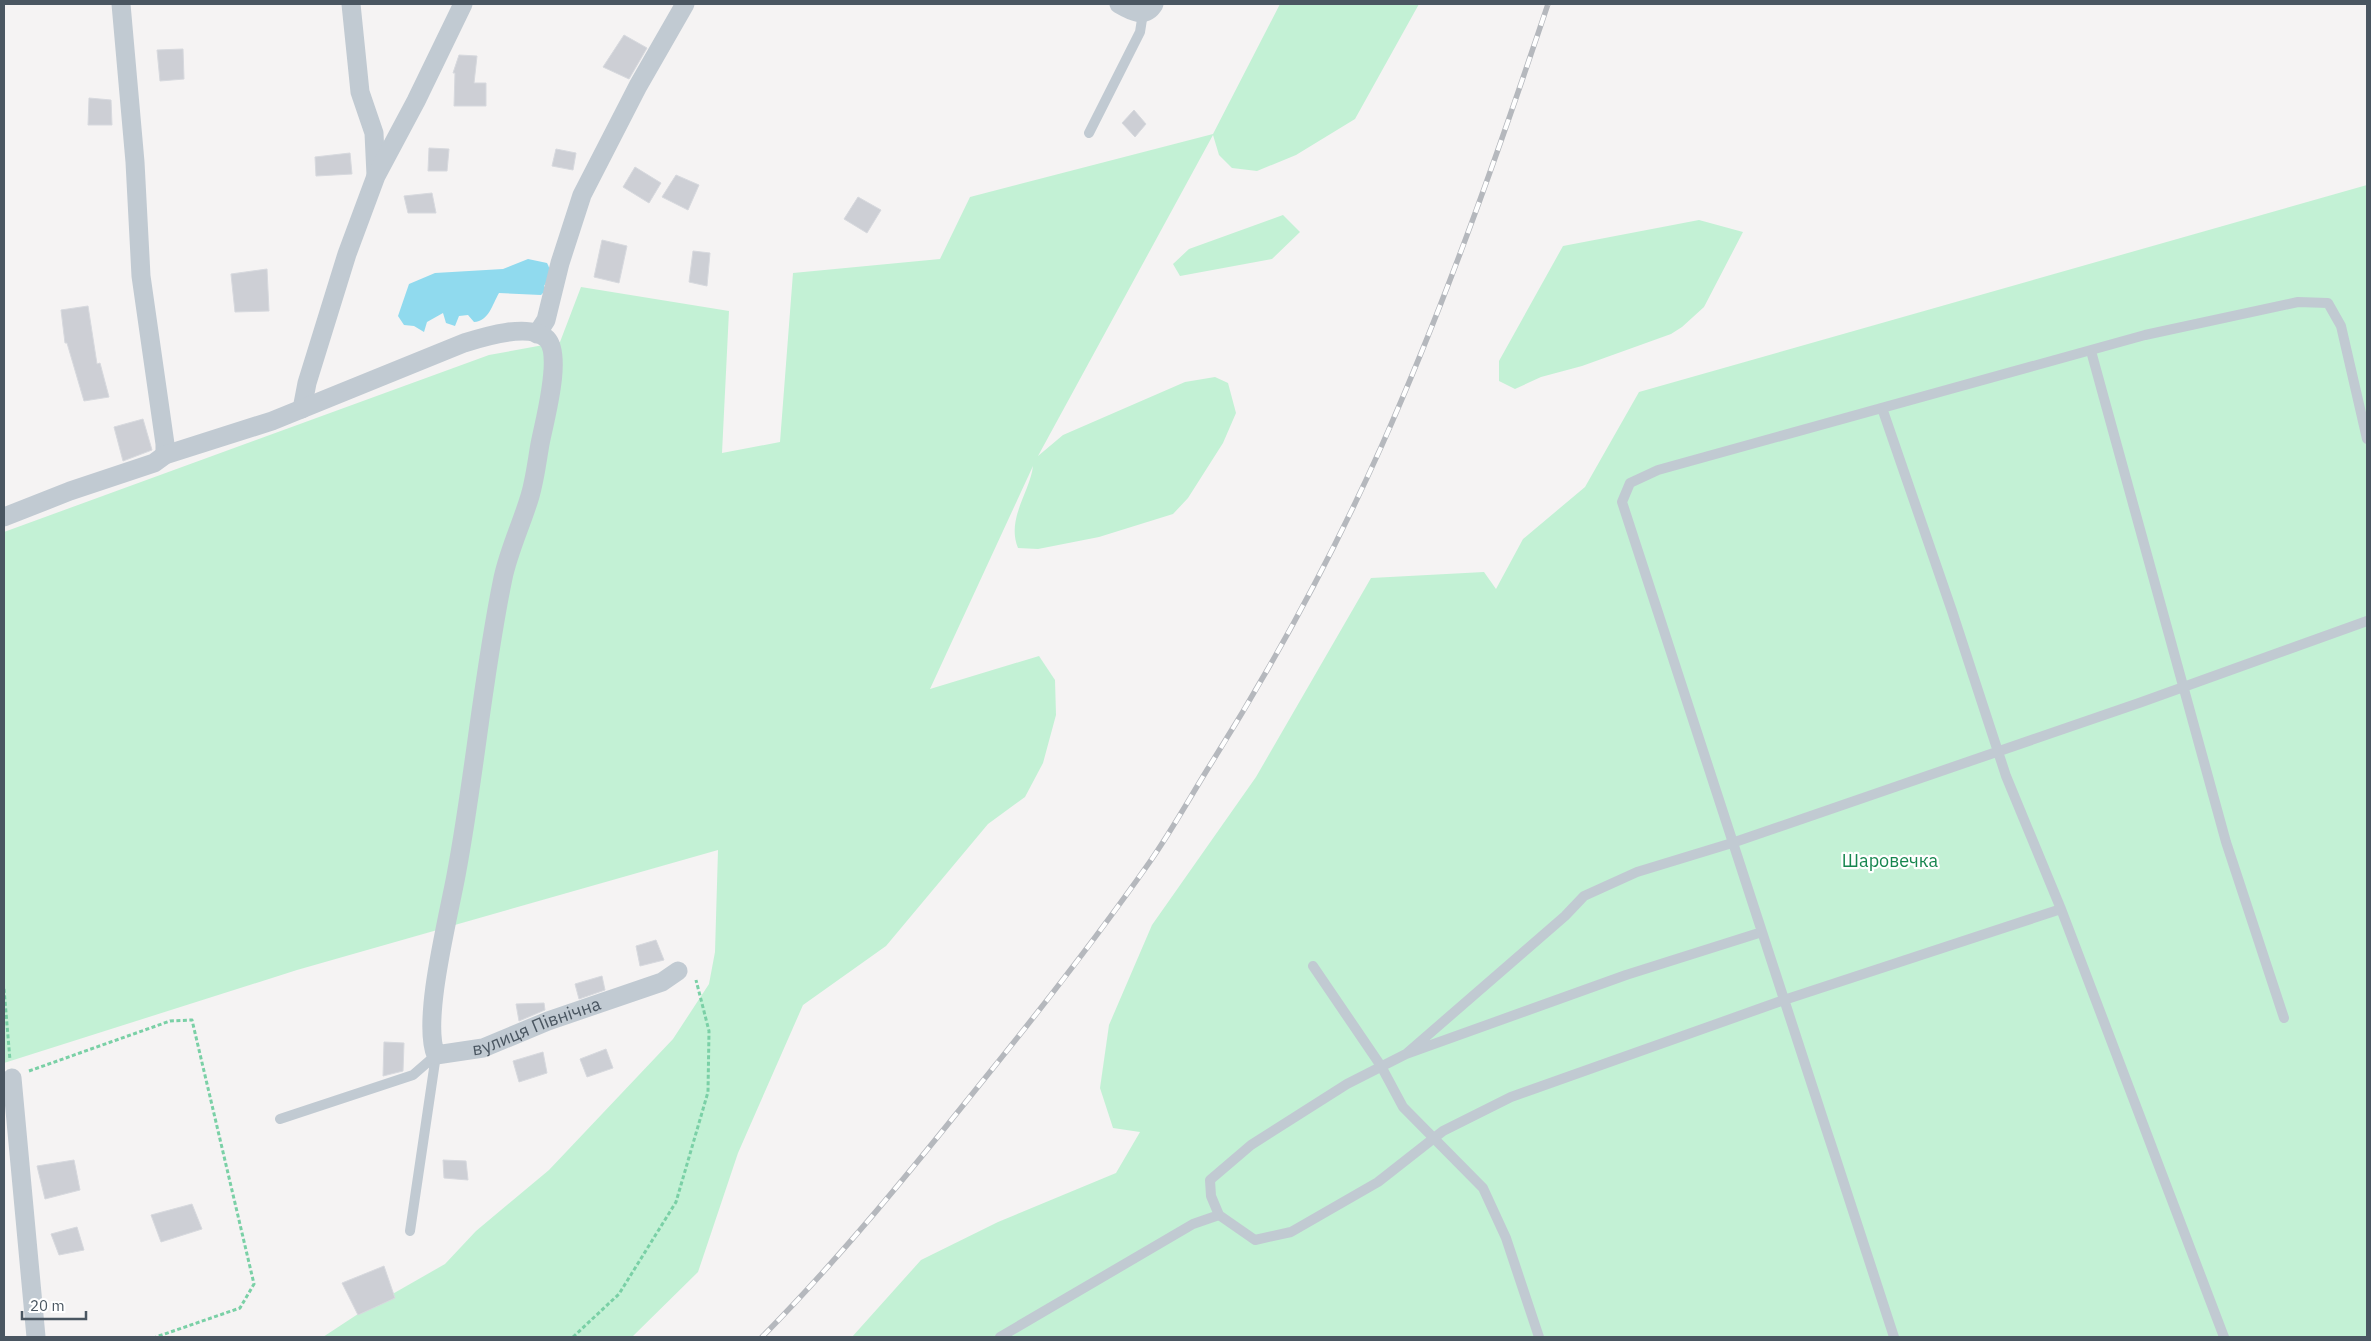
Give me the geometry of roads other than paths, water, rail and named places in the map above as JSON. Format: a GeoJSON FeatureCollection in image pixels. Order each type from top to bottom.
{"type":"FeatureCollection","features":[{"type":"Feature","properties":{"kind":"street"},"geometry":{"type":"LineString","coordinates":[[120,4],[135,162],[141,276],[165,455]]}},
{"type":"Feature","properties":{"kind":"street"},"geometry":{"type":"LineString","coordinates":[[351,4],[360,92],[374,133],[376,176]]}},
{"type":"Feature","properties":{"kind":"street"},"geometry":{"type":"LineString","coordinates":[[302,409],[307,383],[347,254],[376,176],[416,101],[463,4]]}},
{"type":"Feature","properties":{"kind":"street"},"geometry":{"type":"LineString","coordinates":[[537,334],[546,320],[560,263],[582,196],[638,86],[685,4]]}},
{"type":"Feature","properties":{"kind":"street"},"geometry":{"type":"LineString","coordinates":[[1119,4],[1131,12],[1148,8]]}},
{"type":"Feature","properties":{"kind":"street"},"geometry":{"type":"LineString","coordinates":[[4,517],[70,491],[154,463],[165,455],[263,424],[373,382],[464,343],[492,334],[513,332],[537,334],[547,340],[553,352],[553,375],[531,494],[503,575],[433,1009],[432,1046],[436,1056]]}},
{"type":"Feature","properties":{"kind":"street","name":"вулиця Північна"},"geometry":{"type":"LineString","coordinates":[[436,1056],[483,1048],[548,1021],[662,982],[678,971]]}},
{"type":"Feature","properties":{"kind":"street"},"geometry":{"type":"LineString","coordinates":[[12,1078],[36,1337]]}},
{"type":"Feature","properties":{"kind":"lane"},"geometry":{"type":"LineString","coordinates":[[1090,133],[1140,32],[1148,8]]}},
{"type":"Feature","properties":{"kind":"lane"},"geometry":{"type":"LineString","coordinates":[[1894,1337],[1622,502],[1630,483],[1658,470],[2145,336],[2298,302],[2328,302],[2340,326],[2367,439]]}},
{"type":"Feature","properties":{"kind":"lane"},"geometry":{"type":"LineString","coordinates":[[2091,351],[2226,842],[2284,1018]]}},
{"type":"Feature","properties":{"kind":"lane"},"geometry":{"type":"LineString","coordinates":[[1882,408],[1952,611],[2006,776],[2061,909],[2224,1337]]}},
{"type":"Feature","properties":{"kind":"lane"},"geometry":{"type":"LineString","coordinates":[[1406,1054],[1565,916],[1584,896],[1637,872],[1732,843],[2367,621]]}},
{"type":"Feature","properties":{"kind":"lane"},"geometry":{"type":"LineString","coordinates":[[1762,932],[1626,975],[1406,1054],[1381,1066],[1347,1084],[1251,1145],[1210,1180],[1211,1196],[1219,1215],[1255,1240],[1291,1232],[1378,1182],[1443,1131],[1511,1096],[1784,1000],[2061,909]]}},
{"type":"Feature","properties":{"kind":"lane"},"geometry":{"type":"LineString","coordinates":[[1313,966],[1381,1066],[1404,1107],[1433,1139],[1484,1188],[1506,1238],[1539,1337]]}},
{"type":"Feature","properties":{"kind":"lane"},"geometry":{"type":"LineString","coordinates":[[280,1119],[413,1075],[436,1056]]}},
{"type":"Feature","properties":{"kind":"lane"},"geometry":{"type":"LineString","coordinates":[[410,1231],[436,1056]]}},
{"type":"Feature","properties":{"kind":"lane"},"geometry":{"type":"LineString","coordinates":[[1000,1337],[1193,1224],[1219,1215]]}},
{"type":"Feature","properties":{"kind":"water"},"geometry":{"type":"Polygon","coordinates":[[[528,259],[547,263],[549,266],[550,274],[544,286],[547,289],[541,295],[499,293],[490,312],[483,319],[474,322],[468,315],[459,316],[455,326],[446,323],[443,313],[427,322],[424,332],[414,326],[404,325],[398,316],[409,284],[435,273],[503,269],[528,259]]]}},
{"type":"Feature","properties":{"kind":"railway"},"geometry":{"type":"LineString","coordinates":[[762,1337],[819,1277],[873,1215],[1065,977],[1157,852],[1255,691],[1322,569],[1382,445],[1428,336],[1470,226],[1548,4]]}},
{"type":"Feature","properties":{"kind":"park label","name":"Шаровечка"},"geometry":{"type":"Point","coordinates":[1890,861]}}]}
